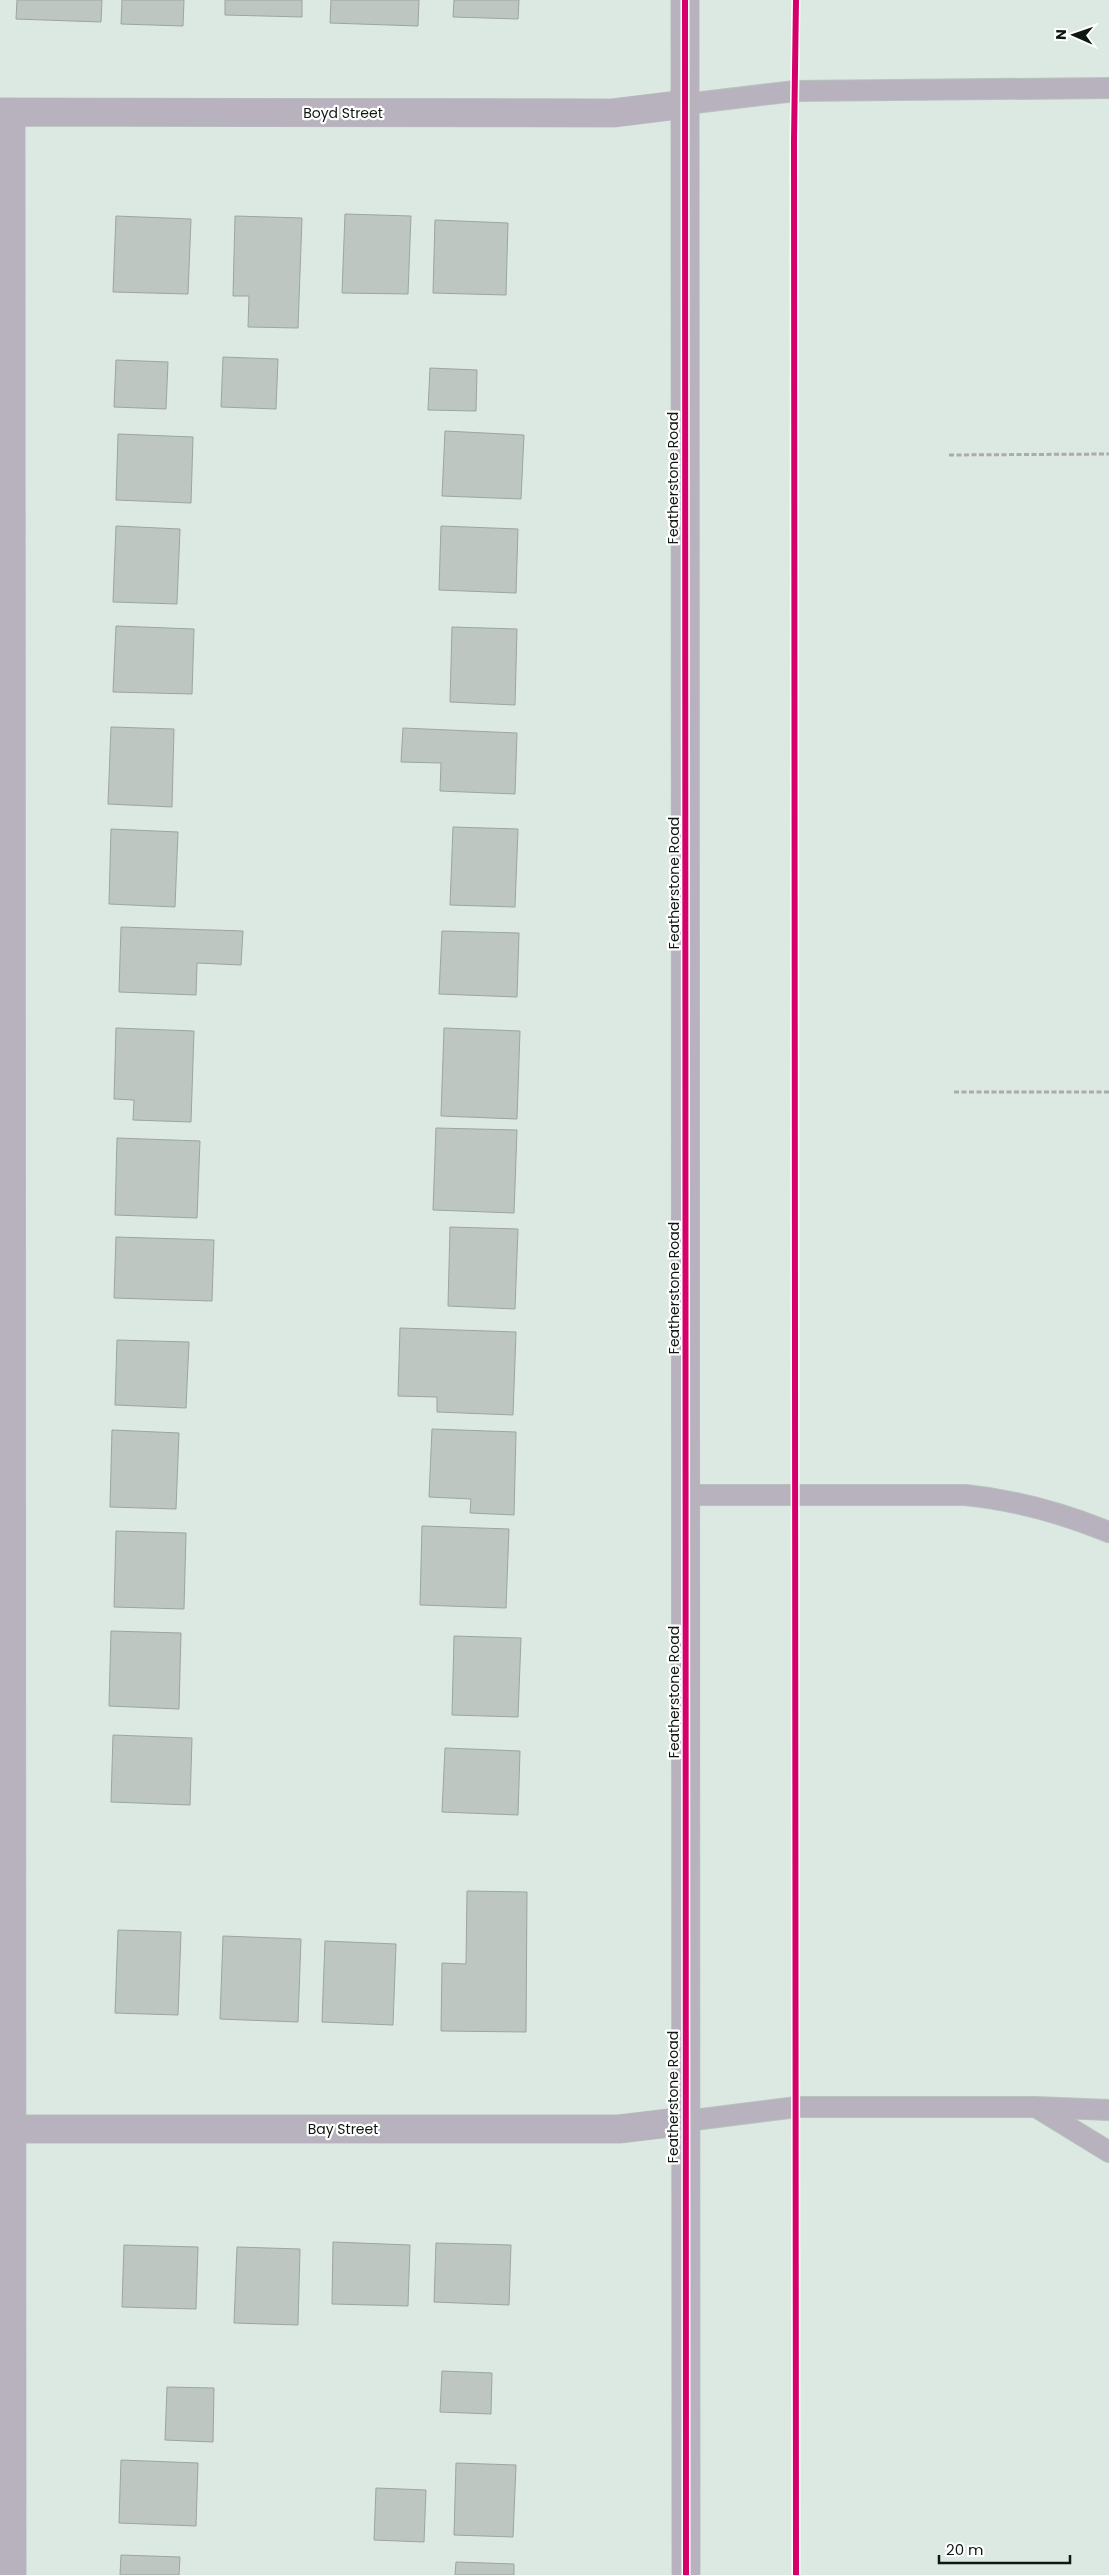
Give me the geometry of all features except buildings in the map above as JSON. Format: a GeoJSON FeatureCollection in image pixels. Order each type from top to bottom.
{"type":"FeatureCollection","features":[{"type":"Feature","properties":{"kind":"street","name":"Featherstone Road"},"geometry":{"type":"LineString","coordinates":[[686,0],[686,2575]]}},
{"type":"Feature","properties":{"kind":"street","name":"Boyd Street"},"geometry":{"type":"LineString","coordinates":[[6,112],[613,113],[686,104]]}},
{"type":"Feature","properties":{"kind":"street"},"geometry":{"type":"LineString","coordinates":[[6,112],[6,2129],[12,2575]]}},
{"type":"Feature","properties":{"kind":"street","name":"Bay Street"},"geometry":{"type":"LineString","coordinates":[[6,2129],[610,2129],[686,2120]]}},
{"type":"Feature","properties":{"kind":"lane"},"geometry":{"type":"LineString","coordinates":[[686,104],[795,91],[1109,88]]}},
{"type":"Feature","properties":{"kind":"lane"},"geometry":{"type":"LineString","coordinates":[[686,1495],[965,1495],[1006,1499],[1042,1508],[1109,1532]]}},
{"type":"Feature","properties":{"kind":"lane"},"geometry":{"type":"LineString","coordinates":[[686,2120],[797,2107],[1035,2107],[1109,2110]]}},
{"type":"Feature","properties":{"kind":"lane"},"geometry":{"type":"LineString","coordinates":[[1035,2107],[1109,2152]]}},
{"type":"Feature","properties":{"kind":"path"},"geometry":{"type":"LineString","coordinates":[[949,455],[1109,454]]}},
{"type":"Feature","properties":{"kind":"path"},"geometry":{"type":"LineString","coordinates":[[954,1092],[1109,1092]]}},
{"type":"Feature","properties":{"kind":"cycle path"},"geometry":{"type":"LineString","coordinates":[[685,0],[686,2575]]}},
{"type":"Feature","properties":{"kind":"cycle path"},"geometry":{"type":"LineString","coordinates":[[796,0],[794,141],[796,2575]]}}]}
